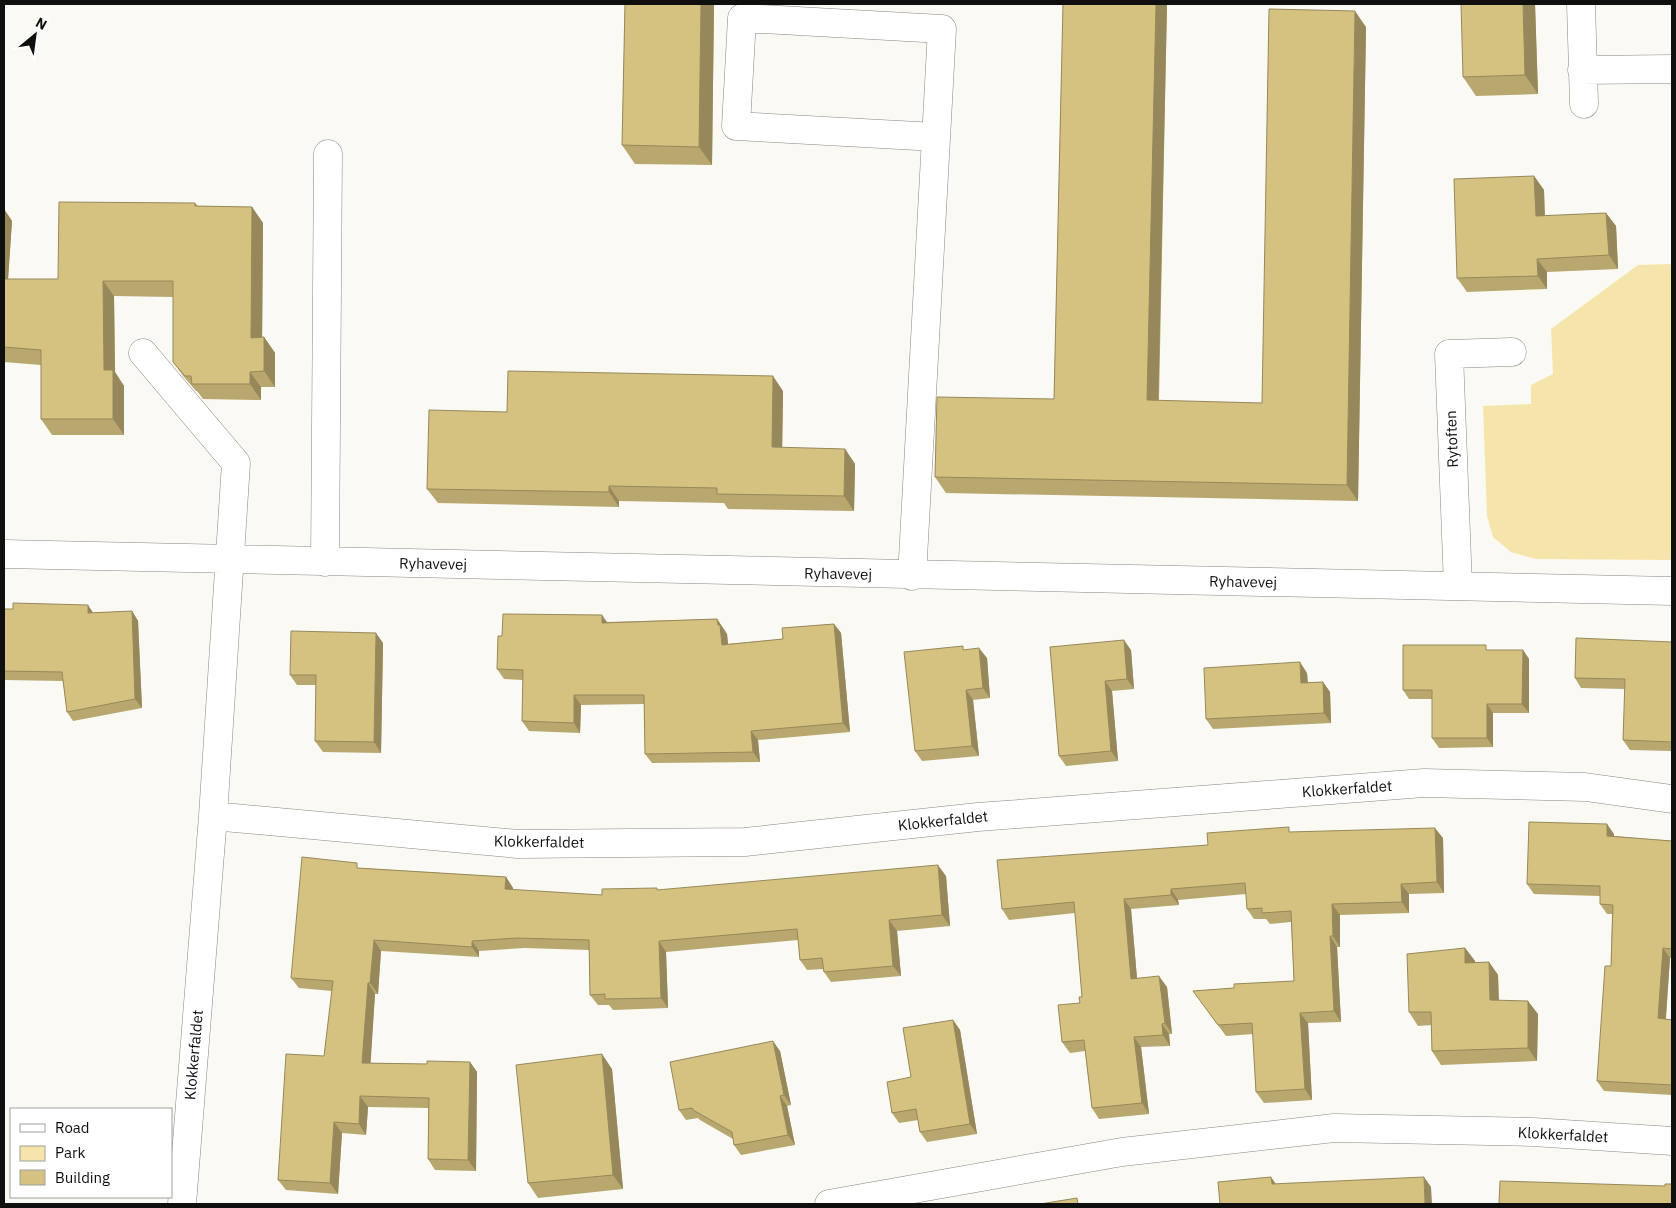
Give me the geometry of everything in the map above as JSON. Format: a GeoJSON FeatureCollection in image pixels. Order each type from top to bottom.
{"type":"FeatureCollection","features":[{"type":"Feature","properties":{"kind":"street"},"geometry":{"type":"LineString","coordinates":[[1581,4],[1584,104]]}},
{"type":"Feature","properties":{"kind":"street"},"geometry":{"type":"LineString","coordinates":[[912,576],[942,29],[742,18],[736,126],[936,137]]}},
{"type":"Feature","properties":{"kind":"street"},"geometry":{"type":"LineString","coordinates":[[1582,70],[1672,69]]}},
{"type":"Feature","properties":{"kind":"street"},"geometry":{"type":"LineString","coordinates":[[325,562],[328,154]]}},
{"type":"Feature","properties":{"kind":"street","name":"Rytoften"},"geometry":{"type":"LineString","coordinates":[[1458,586],[1449,354],[1512,352]]}},
{"type":"Feature","properties":{"kind":"street","name":"Klokkerfaldet"},"geometry":{"type":"LineString","coordinates":[[143,353],[236,463],[214,816],[182,1204]]}},
{"type":"Feature","properties":{"kind":"street","name":"Ryhavevej"},"geometry":{"type":"LineString","coordinates":[[4,554],[912,576],[1672,591]]}},
{"type":"Feature","properties":{"kind":"street","name":"Klokkerfaldet"},"geometry":{"type":"LineString","coordinates":[[214,816],[518,844],[745,842],[978,817],[1424,783],[1585,787],[1672,799]]}},
{"type":"Feature","properties":{"kind":"street","name":"Klokkerfaldet"},"geometry":{"type":"LineString","coordinates":[[829,1204],[1122,1152],[1334,1128],[1533,1132],[1672,1141]]}},
{"type":"Feature","properties":{"kind":"green space"},"geometry":{"type":"Polygon","coordinates":[[[1672,264],[1672,560],[1536,559],[1511,552],[1493,537],[1487,516],[1483,406],[1531,404],[1531,385],[1553,374],[1551,329],[1638,265],[1672,264]]]}},
{"type":"Feature","properties":{"kind":"building"},"geometry":{"type":"Polygon","coordinates":[[[625,4],[701,4],[699,147],[622,145],[625,4]]]}},
{"type":"Feature","properties":{"kind":"building"},"geometry":{"type":"Polygon","coordinates":[[[1063,4],[1156,4],[1147,400],[1262,403],[1269,9],[1355,11],[1347,485],[935,477],[937,397],[1054,399],[1063,4]]]}},
{"type":"Feature","properties":{"kind":"building"},"geometry":{"type":"Polygon","coordinates":[[[1461,4],[1523,4],[1525,75],[1463,77],[1461,4]]]}},
{"type":"Feature","properties":{"kind":"building"},"geometry":{"type":"Polygon","coordinates":[[[1534,176],[1536,216],[1606,213],[1609,255],[1537,259],[1538,276],[1457,278],[1454,179],[1534,176]]]}},
{"type":"Feature","properties":{"kind":"building"},"geometry":{"type":"Polygon","coordinates":[[[59,202],[195,203],[195,206],[252,207],[251,338],[264,337],[264,371],[250,372],[250,384],[192,384],[191,376],[185,376],[173,362],[173,281],[103,281],[104,370],[113,370],[113,419],[41,419],[41,350],[4,347],[4,279],[58,279],[59,202]]]}},
{"type":"Feature","properties":{"kind":"building"},"geometry":{"type":"Polygon","coordinates":[[[508,371],[773,376],[772,447],[845,449],[844,496],[717,494],[717,488],[609,486],[609,492],[427,489],[429,410],[507,412],[508,371]]]}},
{"type":"Feature","properties":{"kind":"building"},"geometry":{"type":"Polygon","coordinates":[[[13,603],[88,605],[88,613],[132,611],[135,699],[67,712],[62,672],[4,671],[4,609],[13,609],[13,603]]]}},
{"type":"Feature","properties":{"kind":"building"},"geometry":{"type":"Polygon","coordinates":[[[503,614],[602,615],[602,623],[717,619],[718,625],[720,625],[722,645],[783,639],[782,628],[834,624],[843,723],[751,731],[753,752],[645,754],[644,695],[574,695],[574,723],[522,721],[523,670],[497,669],[498,636],[502,636],[503,614]]]}},
{"type":"Feature","properties":{"kind":"building"},"geometry":{"type":"Polygon","coordinates":[[[291,631],[376,633],[374,742],[315,741],[316,675],[290,675],[291,631]]]}},
{"type":"Feature","properties":{"kind":"building"},"geometry":{"type":"Polygon","coordinates":[[[1576,638],[1672,642],[1672,742],[1623,740],[1625,679],[1575,678],[1576,638]]]}},
{"type":"Feature","properties":{"kind":"building"},"geometry":{"type":"Polygon","coordinates":[[[1124,640],[1127,679],[1105,681],[1111,751],[1059,756],[1050,647],[1124,640]]]}},
{"type":"Feature","properties":{"kind":"building"},"geometry":{"type":"Polygon","coordinates":[[[1403,645],[1486,645],[1486,650],[1523,650],[1522,704],[1487,704],[1487,738],[1432,738],[1432,690],[1403,690],[1403,645]]]}},
{"type":"Feature","properties":{"kind":"building"},"geometry":{"type":"Polygon","coordinates":[[[963,646],[963,650],[979,648],[983,688],[966,690],[972,746],[915,751],[904,652],[963,646]]]}},
{"type":"Feature","properties":{"kind":"building"},"geometry":{"type":"Polygon","coordinates":[[[1300,662],[1301,683],[1323,682],[1324,713],[1206,719],[1204,668],[1300,662]]]}},
{"type":"Feature","properties":{"kind":"building"},"geometry":{"type":"Polygon","coordinates":[[[1529,822],[1607,824],[1607,836],[1672,841],[1672,949],[1663,948],[1658,1018],[1672,1020],[1672,1085],[1597,1081],[1605,966],[1611,966],[1613,905],[1600,904],[1600,886],[1527,884],[1529,822]]]}},
{"type":"Feature","properties":{"kind":"building"},"geometry":{"type":"Polygon","coordinates":[[[1289,827],[1289,832],[1435,828],[1437,882],[1401,884],[1402,902],[1332,904],[1333,936],[1330,936],[1334,1011],[1300,1013],[1305,1089],[1256,1092],[1252,1023],[1218,1025],[1193,991],[1234,988],[1234,984],[1294,981],[1291,911],[1262,913],[1262,908],[1247,909],[1245,883],[1171,889],[1171,895],[1124,899],[1131,979],[1159,976],[1165,1023],[1162,1024],[1163,1035],[1134,1037],[1142,1103],[1092,1108],[1084,1040],[1062,1042],[1058,1005],[1080,1003],[1079,997],[1082,997],[1074,902],[1002,909],[997,860],[1208,845],[1207,833],[1289,827]]]}},
{"type":"Feature","properties":{"kind":"building"},"geometry":{"type":"Polygon","coordinates":[[[302,857],[357,863],[357,868],[506,877],[505,889],[602,895],[602,889],[657,888],[657,890],[938,865],[942,915],[889,920],[893,966],[824,972],[822,958],[800,960],[797,929],[659,941],[661,998],[605,999],[605,994],[590,995],[589,940],[517,938],[472,941],[472,947],[374,940],[370,983],[368,983],[362,1063],[427,1064],[427,1061],[470,1062],[468,1160],[428,1159],[429,1098],[360,1096],[359,1124],[334,1122],[330,1183],[278,1180],[286,1054],[324,1056],[333,981],[291,978],[302,857]]]}},
{"type":"Feature","properties":{"kind":"building"},"geometry":{"type":"Polygon","coordinates":[[[1465,948],[1465,963],[1489,962],[1490,1000],[1528,1001],[1528,1048],[1432,1051],[1431,1012],[1409,1012],[1407,954],[1465,948]]]}},
{"type":"Feature","properties":{"kind":"building"},"geometry":{"type":"Polygon","coordinates":[[[953,1020],[970,1124],[920,1132],[916,1109],[892,1113],[887,1082],[911,1077],[903,1028],[953,1020]]]}},
{"type":"Feature","properties":{"kind":"building"},"geometry":{"type":"Polygon","coordinates":[[[773,1041],[784,1095],[780,1096],[788,1135],[734,1145],[732,1132],[692,1108],[679,1110],[670,1062],[773,1041]]]}},
{"type":"Feature","properties":{"kind":"building"},"geometry":{"type":"Polygon","coordinates":[[[602,1054],[613,1175],[528,1183],[516,1065],[602,1054]]]}},
{"type":"Feature","properties":{"kind":"building"},"geometry":{"type":"Polygon","coordinates":[[[1271,1177],[1272,1184],[1424,1177],[1425,1204],[1220,1204],[1218,1182],[1271,1177]]]}},
{"type":"Feature","properties":{"kind":"building"},"geometry":{"type":"Polygon","coordinates":[[[1500,1181],[1665,1186],[1665,1184],[1672,1184],[1672,1204],[1499,1204],[1500,1181]]]}},
{"type":"Feature","properties":{"kind":"building"},"geometry":{"type":"Polygon","coordinates":[[[1077,1198],[1078,1204],[1040,1204],[1077,1198]]]}}]}
